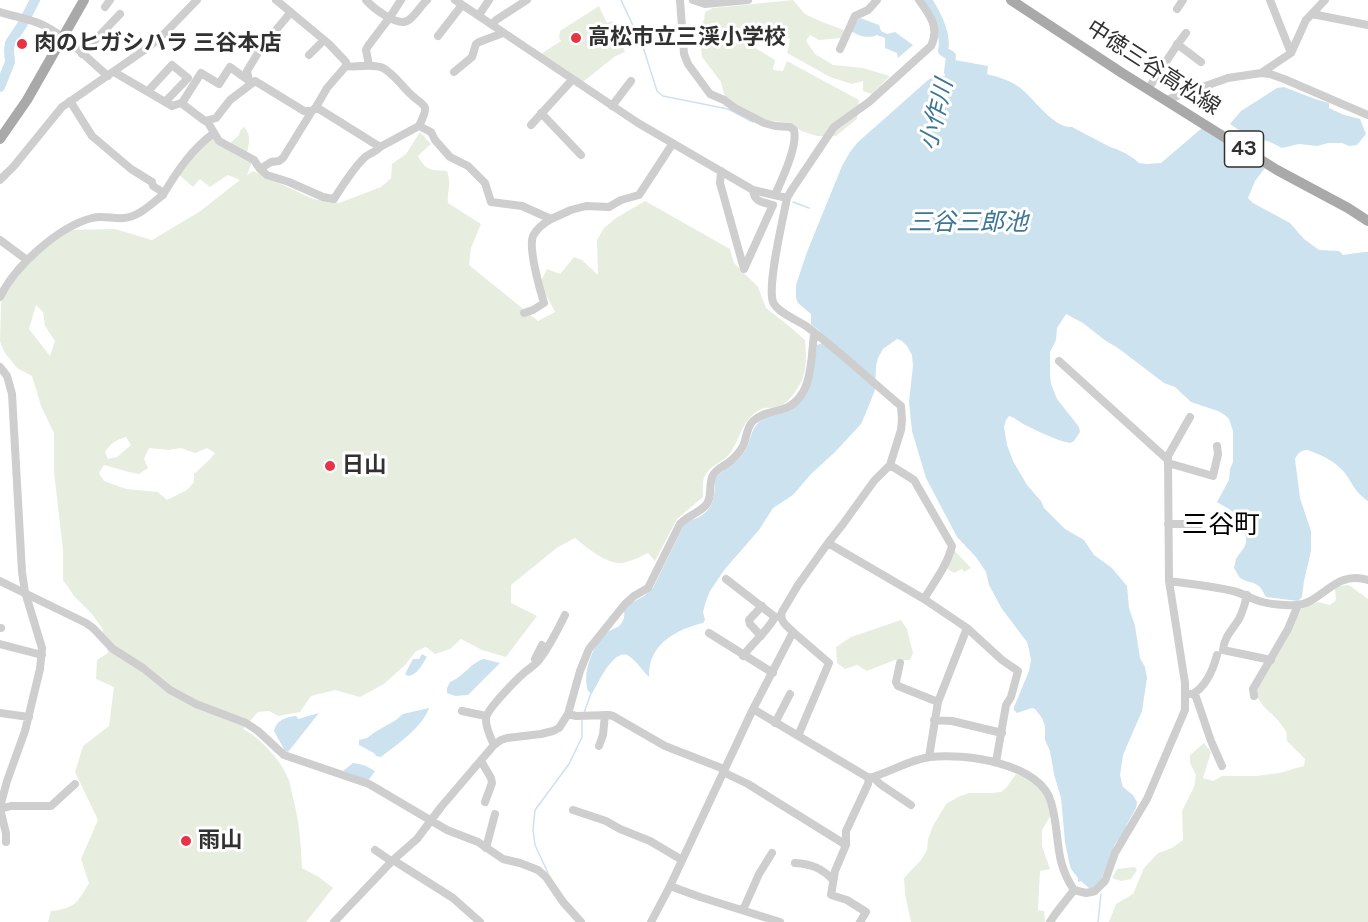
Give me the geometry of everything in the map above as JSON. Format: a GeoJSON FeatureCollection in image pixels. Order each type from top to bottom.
{"type":"FeatureCollection","features":[{"type":"Feature","properties":{"kind":"main road"},"geometry":{"type":"LineString","coordinates":[[0,140],[27,100],[84,0]]}},
{"type":"Feature","properties":{"kind":"main road","name":"中徳三谷高松線"},"geometry":{"type":"LineString","coordinates":[[1011,0],[1276,170],[1368,221]]}},
{"type":"Feature","properties":{"kind":"street"},"geometry":{"type":"LineString","coordinates":[[105,7],[110,0]]}},
{"type":"Feature","properties":{"kind":"street"},"geometry":{"type":"LineString","coordinates":[[0,180],[55,114],[163,35],[197,0]]}},
{"type":"Feature","properties":{"kind":"street"},"geometry":{"type":"LineString","coordinates":[[276,0],[324,40],[346,63],[346,66]]}},
{"type":"Feature","properties":{"kind":"street"},"geometry":{"type":"LineString","coordinates":[[366,0],[382,14],[398,22],[408,21],[427,0]]}},
{"type":"Feature","properties":{"kind":"street"},"geometry":{"type":"LineString","coordinates":[[369,65],[366,50],[401,0]]}},
{"type":"Feature","properties":{"kind":"street"},"geometry":{"type":"LineString","coordinates":[[479,15],[489,0]]}},
{"type":"Feature","properties":{"kind":"street"},"geometry":{"type":"LineString","coordinates":[[492,25],[527,0]]}},
{"type":"Feature","properties":{"kind":"street"},"geometry":{"type":"LineString","coordinates":[[680,0],[684,54],[688,64],[710,94],[764,123],[790,127],[794,130],[796,137],[793,148],[775,195]]}},
{"type":"Feature","properties":{"kind":"street"},"geometry":{"type":"LineString","coordinates":[[693,0],[705,4],[748,0]]}},
{"type":"Feature","properties":{"kind":"street"},"geometry":{"type":"LineString","coordinates":[[743,656],[778,616],[874,480],[890,465],[901,430],[901,406],[824,340],[779,310],[773,302],[771,293],[787,198],[834,127],[869,102],[930,46],[935,33],[934,25],[930,15],[918,0]]}},
{"type":"Feature","properties":{"kind":"street"},"geometry":{"type":"LineString","coordinates":[[1177,9],[1182,0]]}},
{"type":"Feature","properties":{"kind":"street"},"geometry":{"type":"LineString","coordinates":[[1270,0],[1291,53]]}},
{"type":"Feature","properties":{"kind":"street"},"geometry":{"type":"LineString","coordinates":[[840,49],[855,16],[868,10],[873,1]]}},
{"type":"Feature","properties":{"kind":"street"},"geometry":{"type":"LineString","coordinates":[[438,36],[459,2],[572,80],[673,143],[753,190],[787,198]]}},
{"type":"Feature","properties":{"kind":"street"},"geometry":{"type":"LineString","coordinates":[[1261,73],[1291,53],[1306,20],[1321,2]]}},
{"type":"Feature","properties":{"kind":"street"},"geometry":{"type":"LineString","coordinates":[[0,12],[45,26],[111,74],[148,91],[172,106],[182,103],[201,73],[219,84],[230,67],[250,82]]}},
{"type":"Feature","properties":{"kind":"street"},"geometry":{"type":"LineString","coordinates":[[250,82],[247,71],[261,48],[291,12]]}},
{"type":"Feature","properties":{"kind":"street"},"geometry":{"type":"LineString","coordinates":[[82,54],[120,14]]}},
{"type":"Feature","properties":{"kind":"street"},"geometry":{"type":"LineString","coordinates":[[1312,14],[1368,25]]}},
{"type":"Feature","properties":{"kind":"street"},"geometry":{"type":"LineString","coordinates":[[454,72],[472,57],[476,44],[503,33]]}},
{"type":"Feature","properties":{"kind":"street"},"geometry":{"type":"LineString","coordinates":[[1148,89],[1186,33]]}},
{"type":"Feature","properties":{"kind":"street"},"geometry":{"type":"LineString","coordinates":[[309,55],[324,40]]}},
{"type":"Feature","properties":{"kind":"street"},"geometry":{"type":"LineString","coordinates":[[1178,44],[1201,62]]}},
{"type":"Feature","properties":{"kind":"street"},"geometry":{"type":"LineString","coordinates":[[148,91],[172,65],[188,78],[165,102]]}},
{"type":"Feature","properties":{"kind":"street"},"geometry":{"type":"LineString","coordinates":[[182,103],[207,121],[219,141],[254,160],[267,175],[289,182],[323,198],[334,199],[365,157],[419,126],[425,110],[424,106],[383,68],[369,65],[346,66]]}},
{"type":"Feature","properties":{"kind":"street"},"geometry":{"type":"LineString","coordinates":[[260,169],[283,158],[327,88],[346,66]]}},
{"type":"Feature","properties":{"kind":"street"},"geometry":{"type":"LineString","coordinates":[[1166,100],[1228,78],[1261,73],[1284,79],[1366,111]]}},
{"type":"Feature","properties":{"kind":"street"},"geometry":{"type":"LineString","coordinates":[[531,125],[572,80]]}},
{"type":"Feature","properties":{"kind":"street"},"geometry":{"type":"LineString","coordinates":[[207,121],[216,118],[230,100],[250,82],[255,81],[304,111],[314,109],[380,147]]}},
{"type":"Feature","properties":{"kind":"street"},"geometry":{"type":"LineString","coordinates":[[612,106],[631,81]]}},
{"type":"Feature","properties":{"kind":"street"},"geometry":{"type":"LineString","coordinates":[[70,101],[92,136],[164,193],[194,150],[214,133]]}},
{"type":"Feature","properties":{"kind":"street"},"geometry":{"type":"LineString","coordinates":[[541,114],[581,155]]}},
{"type":"Feature","properties":{"kind":"street"},"geometry":{"type":"LineString","coordinates":[[419,126],[431,132],[450,157],[468,166],[485,183],[491,202],[522,206],[551,219]]}},
{"type":"Feature","properties":{"kind":"street"},"geometry":{"type":"LineString","coordinates":[[524,313],[544,303],[531,244],[541,225],[571,210],[586,206],[609,207],[621,200],[639,195],[673,143]]}},
{"type":"Feature","properties":{"kind":"street"},"geometry":{"type":"LineString","coordinates":[[721,171],[720,183],[744,268],[773,205],[756,200],[753,190]]}},
{"type":"Feature","properties":{"kind":"street"},"geometry":{"type":"LineString","coordinates":[[0,297],[6,284],[17,270],[40,248],[60,234],[95,216],[125,218],[133,216],[163,195]]}},
{"type":"Feature","properties":{"kind":"street"},"geometry":{"type":"LineString","coordinates":[[0,240],[27,260]]}},
{"type":"Feature","properties":{"kind":"street"},"geometry":{"type":"LineString","coordinates":[[334,922],[392,861],[417,839],[463,780],[494,746],[507,738],[553,731],[572,715],[580,670],[589,649],[629,599],[648,588],[680,524],[708,503],[712,476],[740,451],[752,421],[764,414],[785,409],[804,391],[809,375],[814,333]]}},
{"type":"Feature","properties":{"kind":"street"},"geometry":{"type":"LineString","coordinates":[[1059,361],[1168,462],[1213,476],[1218,454],[1217,446]]}},
{"type":"Feature","properties":{"kind":"street"},"geometry":{"type":"LineString","coordinates":[[0,367],[7,376],[12,394],[21,572],[42,648],[40,669],[29,717],[0,808],[6,842]]}},
{"type":"Feature","properties":{"kind":"street"},"geometry":{"type":"LineString","coordinates":[[860,922],[866,912],[847,900],[831,895],[833,880],[846,845],[846,831],[871,778],[929,757],[959,756],[990,760],[1038,781],[1050,799],[1054,813],[1061,865],[1066,879],[1074,890],[1086,893],[1095,891],[1105,880],[1116,853],[1149,794],[1190,694],[1169,581],[1168,456],[1190,417]]}},
{"type":"Feature","properties":{"kind":"street"},"geometry":{"type":"LineString","coordinates":[[890,465],[914,480],[952,546],[944,566],[924,599]]}},
{"type":"Feature","properties":{"kind":"street"},"geometry":{"type":"LineString","coordinates":[[1168,524],[1189,524],[1198,528]]}},
{"type":"Feature","properties":{"kind":"street"},"geometry":{"type":"LineString","coordinates":[[828,543],[924,599],[967,628],[1002,660],[1016,668],[1018,671],[1011,697],[1006,705],[996,762]]}},
{"type":"Feature","properties":{"kind":"street"},"geometry":{"type":"LineString","coordinates":[[1169,581],[1233,591],[1261,602],[1298,605],[1313,599],[1332,585],[1350,578],[1368,580]]}},
{"type":"Feature","properties":{"kind":"street"},"geometry":{"type":"LineString","coordinates":[[726,579],[778,616],[829,663],[798,736]]}},
{"type":"Feature","properties":{"kind":"street"},"geometry":{"type":"LineString","coordinates":[[0,582],[86,623],[113,649],[177,694],[252,726],[284,755],[369,784],[447,830],[468,838],[503,859],[532,867],[543,873],[563,902],[581,922]]}},
{"type":"Feature","properties":{"kind":"street"},"geometry":{"type":"LineString","coordinates":[[1247,595],[1245,607],[1226,638],[1223,650],[1271,660]]}},
{"type":"Feature","properties":{"kind":"street"},"geometry":{"type":"LineString","coordinates":[[1254,696],[1253,689],[1288,629],[1298,605]]}},
{"type":"Feature","properties":{"kind":"street"},"geometry":{"type":"LineString","coordinates":[[761,636],[749,620],[762,606]]}},
{"type":"Feature","properties":{"kind":"street"},"geometry":{"type":"LineString","coordinates":[[527,670],[541,658],[565,615]]}},
{"type":"Feature","properties":{"kind":"street"},"geometry":{"type":"LineString","coordinates":[[929,757],[938,702],[967,628]]}},
{"type":"Feature","properties":{"kind":"street"},"geometry":{"type":"LineString","coordinates":[[651,922],[723,770],[793,632]]}},
{"type":"Feature","properties":{"kind":"street"},"geometry":{"type":"LineString","coordinates":[[709,633],[773,673]]}},
{"type":"Feature","properties":{"kind":"street"},"geometry":{"type":"LineString","coordinates":[[0,644],[42,655]]}},
{"type":"Feature","properties":{"kind":"street"},"geometry":{"type":"LineString","coordinates":[[494,746],[486,716],[532,664],[542,645]]}},
{"type":"Feature","properties":{"kind":"street"},"geometry":{"type":"LineString","coordinates":[[1190,694],[1200,690],[1214,667],[1217,656]]}},
{"type":"Feature","properties":{"kind":"street"},"geometry":{"type":"LineString","coordinates":[[900,663],[896,682],[898,686],[938,702]]}},
{"type":"Feature","properties":{"kind":"street"},"geometry":{"type":"LineString","coordinates":[[776,723],[790,694]]}},
{"type":"Feature","properties":{"kind":"street"},"geometry":{"type":"LineString","coordinates":[[1190,694],[1196,697],[1222,766]]}},
{"type":"Feature","properties":{"kind":"street"},"geometry":{"type":"LineString","coordinates":[[753,709],[911,804]]}},
{"type":"Feature","properties":{"kind":"street"},"geometry":{"type":"LineString","coordinates":[[462,711],[486,716]]}},
{"type":"Feature","properties":{"kind":"street"},"geometry":{"type":"LineString","coordinates":[[0,713],[29,717]]}},
{"type":"Feature","properties":{"kind":"street"},"geometry":{"type":"LineString","coordinates":[[572,715],[590,717],[609,715],[617,718],[665,746],[723,770],[846,845]]}},
{"type":"Feature","properties":{"kind":"street"},"geometry":{"type":"LineString","coordinates":[[599,746],[603,735],[605,715]]}},
{"type":"Feature","properties":{"kind":"street"},"geometry":{"type":"LineString","coordinates":[[934,720],[952,721],[1002,733]]}},
{"type":"Feature","properties":{"kind":"street"},"geometry":{"type":"LineString","coordinates":[[481,761],[492,783],[485,802]]}},
{"type":"Feature","properties":{"kind":"street"},"geometry":{"type":"LineString","coordinates":[[0,808],[51,806],[75,784]]}},
{"type":"Feature","properties":{"kind":"street"},"geometry":{"type":"LineString","coordinates":[[573,810],[606,821],[620,830],[650,841],[682,860]]}},
{"type":"Feature","properties":{"kind":"street"},"geometry":{"type":"LineString","coordinates":[[486,848],[495,814]]}},
{"type":"Feature","properties":{"kind":"street"},"geometry":{"type":"LineString","coordinates":[[375,850],[453,898],[480,922]]}},
{"type":"Feature","properties":{"kind":"street"},"geometry":{"type":"LineString","coordinates":[[743,910],[759,874],[772,853]]}},
{"type":"Feature","properties":{"kind":"street"},"geometry":{"type":"LineString","coordinates":[[795,863],[809,864],[825,872],[833,880]]}},
{"type":"Feature","properties":{"kind":"street"},"geometry":{"type":"LineString","coordinates":[[670,886],[780,922]]}},
{"type":"Feature","properties":{"kind":"street"},"geometry":{"type":"LineString","coordinates":[[1050,922],[1074,890]]}},
{"type":"Feature","properties":{"kind":"green space"},"geometry":{"type":"Polygon","coordinates":[[[793,0],[805,14],[844,30],[841,38],[819,40],[810,35],[806,41],[815,54],[833,65],[863,68],[890,76],[872,94],[863,91],[863,81],[852,84],[830,77],[787,53],[790,39],[785,37],[775,41],[753,33],[747,43],[775,60],[773,70],[783,71],[787,61],[859,100],[857,119],[836,136],[817,136],[801,131],[790,123],[764,120],[725,98],[721,82],[702,57],[699,31],[705,12],[713,8],[793,0]]]}},
{"type":"Feature","properties":{"kind":"green space"},"geometry":{"type":"Polygon","coordinates":[[[599,6],[607,23],[612,21],[625,52],[614,57],[583,82],[541,54],[561,41],[560,31],[599,6]]]}},
{"type":"Feature","properties":{"kind":"green space"},"geometry":{"type":"Polygon","coordinates":[[[244,127],[249,137],[246,156],[252,162],[247,175],[253,171],[313,199],[339,203],[381,187],[391,178],[392,164],[406,154],[420,132],[431,144],[418,156],[421,161],[430,169],[447,171],[448,203],[481,224],[471,248],[469,265],[538,321],[555,312],[540,283],[547,269],[560,274],[574,257],[582,260],[598,275],[597,240],[604,228],[645,201],[730,249],[734,263],[758,287],[766,308],[805,340],[805,370],[801,383],[787,401],[773,408],[762,409],[750,417],[728,456],[706,474],[703,482],[703,497],[677,519],[655,561],[648,553],[628,562],[615,563],[596,554],[575,538],[558,547],[511,585],[511,603],[537,616],[506,657],[482,650],[461,639],[450,649],[435,654],[426,647],[416,651],[405,665],[384,684],[360,697],[335,690],[311,696],[300,712],[278,716],[269,711],[258,712],[243,729],[256,737],[268,749],[288,778],[298,821],[302,868],[333,888],[306,922],[48,922],[51,911],[70,906],[82,895],[89,883],[81,859],[98,820],[75,772],[83,746],[109,726],[114,687],[96,679],[97,660],[108,653],[102,628],[63,580],[63,550],[54,472],[54,433],[41,406],[32,376],[17,368],[5,353],[0,342],[1,304],[7,287],[21,267],[68,230],[115,229],[152,240],[199,212],[240,180],[228,175],[210,187],[200,179],[193,187],[178,174],[189,159],[214,136],[226,147],[239,135],[244,127]],[[36,305],[29,329],[50,356],[55,341],[45,326],[43,312],[36,305]],[[126,437],[117,441],[105,452],[108,459],[117,457],[131,445],[126,437]],[[149,448],[144,459],[148,468],[139,474],[104,465],[99,473],[104,481],[126,489],[158,492],[167,500],[187,490],[194,482],[194,474],[215,453],[207,448],[195,453],[181,448],[168,450],[149,448]]]}},
{"type":"Feature","properties":{"kind":"green space"},"geometry":{"type":"Polygon","coordinates":[[[954,550],[971,568],[964,572],[962,569],[954,573],[946,568],[954,550]]]}},
{"type":"Feature","properties":{"kind":"green space"},"geometry":{"type":"Polygon","coordinates":[[[1349,585],[1368,599],[1368,922],[1109,922],[1116,904],[1133,894],[1144,868],[1158,853],[1172,848],[1183,840],[1182,811],[1194,787],[1196,775],[1190,763],[1190,755],[1204,743],[1211,752],[1203,778],[1213,781],[1222,776],[1256,776],[1304,766],[1305,759],[1287,741],[1286,731],[1263,706],[1255,693],[1298,610],[1318,602],[1330,605],[1336,600],[1335,589],[1338,586],[1349,585]]]}},
{"type":"Feature","properties":{"kind":"green space"},"geometry":{"type":"Polygon","coordinates":[[[901,620],[907,629],[913,653],[910,660],[895,660],[867,671],[857,665],[845,669],[837,663],[836,647],[851,637],[901,620]]]}},
{"type":"Feature","properties":{"kind":"green space"},"geometry":{"type":"Polygon","coordinates":[[[1016,774],[1036,784],[1046,800],[1051,815],[1042,830],[1042,846],[1050,869],[1040,871],[1038,910],[1044,911],[1045,922],[911,922],[904,878],[927,850],[933,826],[946,804],[969,793],[1001,792],[1016,774]]]}},
{"type":"Feature","properties":{"kind":"green space"},"geometry":{"type":"Polygon","coordinates":[[[1135,867],[1137,870],[1131,879],[1121,881],[1112,878],[1117,869],[1135,867]]]}},
{"type":"Feature","properties":{"kind":"water"},"geometry":{"type":"Polygon","coordinates":[[[860,18],[879,25],[881,31],[887,34],[895,32],[913,45],[898,58],[897,53],[885,48],[885,38],[877,35],[864,36],[851,31],[860,18]]]}},
{"type":"Feature","properties":{"kind":"water","name":"三谷三郎池"},"geometry":{"type":"Polygon","coordinates":[[[949,59],[988,66],[987,74],[1019,87],[1058,123],[1072,127],[1139,163],[1161,163],[1202,128],[1265,168],[1255,181],[1248,198],[1253,203],[1290,223],[1304,239],[1319,250],[1339,251],[1343,255],[1368,252],[1368,501],[1358,493],[1343,471],[1332,462],[1308,450],[1297,455],[1295,459],[1300,498],[1311,531],[1311,551],[1302,597],[1298,601],[1266,597],[1258,585],[1240,578],[1234,568],[1236,559],[1245,544],[1245,534],[1235,515],[1217,502],[1229,480],[1233,462],[1233,431],[1229,419],[1218,411],[1191,402],[1175,387],[1164,383],[1083,323],[1066,314],[1057,328],[1056,340],[1050,352],[1051,384],[1057,399],[1079,427],[1080,432],[1074,441],[1070,443],[1053,438],[1009,416],[1006,420],[1004,427],[1007,445],[1027,485],[1044,508],[1065,529],[1084,540],[1094,555],[1112,568],[1127,586],[1129,608],[1147,678],[1142,711],[1123,755],[1120,775],[1123,787],[1133,795],[1137,802],[1136,808],[1126,830],[1115,844],[1102,877],[1102,884],[1090,889],[1081,881],[1078,882],[1069,862],[1061,798],[1050,751],[1045,740],[1045,726],[1042,718],[1032,708],[1017,713],[1014,710],[1029,671],[1031,660],[1027,642],[1002,609],[989,585],[986,572],[976,557],[957,537],[926,478],[912,431],[909,402],[912,355],[902,341],[897,339],[883,349],[878,358],[875,390],[861,424],[793,495],[773,508],[759,530],[725,569],[710,591],[703,612],[705,620],[703,623],[682,630],[658,648],[650,665],[649,677],[632,658],[623,655],[607,667],[592,694],[588,691],[586,684],[589,661],[600,639],[621,624],[628,605],[653,588],[684,525],[703,515],[710,507],[714,497],[715,479],[742,455],[759,422],[794,407],[806,392],[810,384],[817,345],[822,343],[823,336],[811,324],[811,314],[798,303],[796,285],[842,166],[857,143],[928,80],[934,76],[945,76],[949,59]]]}},
{"type":"Feature","properties":{"kind":"water"},"geometry":{"type":"Polygon","coordinates":[[[1284,87],[1329,103],[1329,108],[1360,119],[1366,134],[1357,145],[1299,144],[1282,148],[1268,141],[1252,139],[1230,124],[1241,111],[1277,88],[1284,87]]]}},
{"type":"Feature","properties":{"kind":"water"},"geometry":{"type":"Polygon","coordinates":[[[422,654],[427,657],[419,669],[414,674],[408,676],[405,674],[413,659],[419,659],[422,654]]]}},
{"type":"Feature","properties":{"kind":"water"},"geometry":{"type":"Polygon","coordinates":[[[484,659],[500,663],[468,695],[455,696],[447,693],[450,682],[484,659]]]}},
{"type":"Feature","properties":{"kind":"water"},"geometry":{"type":"Polygon","coordinates":[[[429,708],[415,729],[381,757],[359,745],[359,740],[367,738],[403,714],[429,708]]]}},
{"type":"Feature","properties":{"kind":"water"},"geometry":{"type":"Polygon","coordinates":[[[319,713],[288,752],[285,751],[274,731],[277,724],[289,717],[296,716],[298,719],[319,713]]]}},
{"type":"Feature","properties":{"kind":"water"},"geometry":{"type":"Polygon","coordinates":[[[353,763],[364,765],[375,771],[368,781],[343,771],[353,763]]]}},
{"type":"Feature","properties":{"kind":"waterway"},"geometry":{"type":"LineString","coordinates":[[0,87],[10,62],[10,43],[35,0]]}},
{"type":"Feature","properties":{"kind":"waterway"},"geometry":{"type":"LineString","coordinates":[[621,0],[643,47],[657,91],[663,96],[728,109],[753,122]]}},
{"type":"Feature","properties":{"kind":"waterway","name":"小作川"},"geometry":{"type":"LineString","coordinates":[[927,0],[942,31],[943,51],[951,56],[949,72]]}},
{"type":"Feature","properties":{"kind":"waterway"},"geometry":{"type":"LineString","coordinates":[[793,202],[809,208]]}},
{"type":"Feature","properties":{"kind":"waterway"},"geometry":{"type":"LineString","coordinates":[[584,713],[591,693]]}},
{"type":"Feature","properties":{"kind":"waterway"},"geometry":{"type":"LineString","coordinates":[[548,873],[535,845],[533,830],[535,810],[569,764],[582,737],[582,720]]}},
{"type":"Feature","properties":{"kind":"waterway"},"geometry":{"type":"LineString","coordinates":[[1098,922],[1101,894]]}},
{"type":"Feature","properties":{"kind":"place","name":"高松市立三渓小学校"},"geometry":{"type":"Point","coordinates":[576,38]}},
{"type":"Feature","properties":{"kind":"place","name":"肉のヒガシハラ 三谷本店"},"geometry":{"type":"Point","coordinates":[22,44]}},
{"type":"Feature","properties":{"kind":"place","name":"日山"},"geometry":{"type":"Point","coordinates":[330,466]}},
{"type":"Feature","properties":{"kind":"place","name":"雨山"},"geometry":{"type":"Point","coordinates":[186,841]}},
{"type":"Feature","properties":{"kind":"district","name":"三谷町"},"geometry":{"type":"Point","coordinates":[1221,526]}}]}
